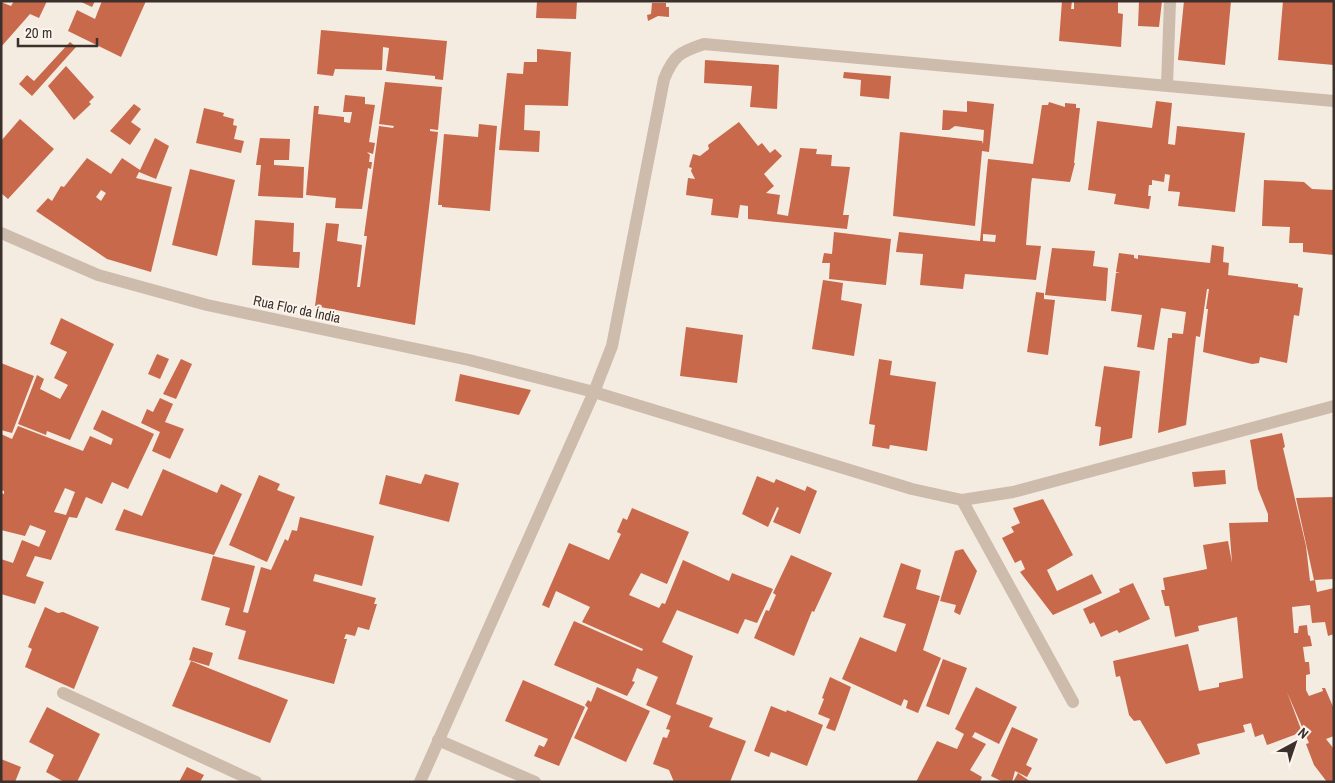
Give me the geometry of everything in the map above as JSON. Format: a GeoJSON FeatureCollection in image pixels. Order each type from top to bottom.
{"type":"FeatureCollection","features":[{"type":"Feature","properties":{"kind":"street"},"geometry":{"type":"LineString","coordinates":[[1166,85],[1170,1]]}},
{"type":"Feature","properties":{"kind":"street"},"geometry":{"type":"LineString","coordinates":[[420,782],[594,392],[612,346],[664,79],[671,62],[683,51],[704,44],[1334,101]]}},
{"type":"Feature","properties":{"kind":"street","name":"Rua Flor da Índia"},"geometry":{"type":"LineString","coordinates":[[1,233],[98,275],[207,305],[468,360],[594,392],[912,489],[962,500]]}},
{"type":"Feature","properties":{"kind":"street"},"geometry":{"type":"LineString","coordinates":[[1073,702],[962,500],[1013,492],[1334,406]]}},
{"type":"Feature","properties":{"kind":"street"},"geometry":{"type":"LineString","coordinates":[[63,693],[256,782]]}},
{"type":"Feature","properties":{"kind":"street"},"geometry":{"type":"LineString","coordinates":[[438,740],[535,782]]}},
{"type":"Feature","properties":{"kind":"building"},"geometry":{"type":"Polygon","coordinates":[[[14,1],[47,1],[39,18],[30,14],[1,47],[1,2],[11,6],[14,1]]]}},
{"type":"Feature","properties":{"kind":"building"},"geometry":{"type":"Polygon","coordinates":[[[79,1],[95,1],[92,7],[79,1]]]}},
{"type":"Feature","properties":{"kind":"building"},"geometry":{"type":"Polygon","coordinates":[[[102,1],[146,1],[121,57],[68,31],[77,10],[95,19],[102,1]]]}},
{"type":"Feature","properties":{"kind":"building"},"geometry":{"type":"Polygon","coordinates":[[[537,1],[577,1],[576,19],[536,18],[537,1]]]}},
{"type":"Feature","properties":{"kind":"building"},"geometry":{"type":"Polygon","coordinates":[[[1062,1],[1072,1],[1071,9],[1074,9],[1074,1],[1118,1],[1118,13],[1123,14],[1121,47],[1059,41],[1062,1]]]}},
{"type":"Feature","properties":{"kind":"building"},"geometry":{"type":"Polygon","coordinates":[[[1139,1],[1162,1],[1159,27],[1138,26],[1139,1]]]}},
{"type":"Feature","properties":{"kind":"building"},"geometry":{"type":"Polygon","coordinates":[[[1184,1],[1231,1],[1225,65],[1178,60],[1184,1]]]}},
{"type":"Feature","properties":{"kind":"building"},"geometry":{"type":"Polygon","coordinates":[[[1283,1],[1334,1],[1334,65],[1278,60],[1283,1]]]}},
{"type":"Feature","properties":{"kind":"building"},"geometry":{"type":"Polygon","coordinates":[[[652,3],[666,3],[666,7],[669,7],[669,17],[658,16],[648,21],[647,15],[651,14],[652,3]]]}},
{"type":"Feature","properties":{"kind":"building"},"geometry":{"type":"Polygon","coordinates":[[[321,30],[447,41],[443,80],[435,79],[435,76],[386,71],[389,48],[383,47],[382,70],[335,69],[333,76],[317,74],[321,30]]]}},
{"type":"Feature","properties":{"kind":"building"},"geometry":{"type":"Polygon","coordinates":[[[70,42],[76,47],[32,96],[19,84],[27,75],[34,81],[70,42]]]}},
{"type":"Feature","properties":{"kind":"building"},"geometry":{"type":"Polygon","coordinates":[[[537,49],[571,52],[568,106],[525,105],[524,130],[540,131],[539,152],[499,150],[507,73],[523,74],[524,62],[537,62],[537,49]]]}},
{"type":"Feature","properties":{"kind":"building"},"geometry":{"type":"Polygon","coordinates":[[[705,60],[779,65],[777,109],[750,107],[752,86],[704,83],[705,60]]]}},
{"type":"Feature","properties":{"kind":"building"},"geometry":{"type":"Polygon","coordinates":[[[66,66],[94,97],[89,102],[91,104],[74,120],[48,86],[66,66]]]}},
{"type":"Feature","properties":{"kind":"building"},"geometry":{"type":"Polygon","coordinates":[[[844,72],[891,76],[889,99],[860,96],[861,80],[843,78],[844,72]]]}},
{"type":"Feature","properties":{"kind":"building"},"geometry":{"type":"Polygon","coordinates":[[[385,82],[442,87],[438,130],[430,129],[430,131],[438,132],[415,325],[315,306],[326,223],[339,224],[337,241],[362,245],[357,287],[360,287],[367,236],[364,236],[379,126],[393,128],[394,126],[379,124],[385,82]]]}},
{"type":"Feature","properties":{"kind":"building"},"geometry":{"type":"Polygon","coordinates":[[[345,95],[365,97],[365,104],[375,105],[369,142],[375,143],[373,154],[367,152],[370,155],[369,162],[372,162],[371,169],[368,168],[362,209],[335,208],[336,198],[306,195],[314,106],[319,106],[318,114],[344,117],[344,122],[350,123],[352,112],[343,112],[345,95]]]}},
{"type":"Feature","properties":{"kind":"building"},"geometry":{"type":"Polygon","coordinates":[[[967,101],[994,104],[989,152],[982,151],[975,226],[893,216],[900,132],[982,141],[983,144],[984,130],[955,126],[949,130],[942,130],[943,110],[967,112],[967,101]]]}},
{"type":"Feature","properties":{"kind":"building"},"geometry":{"type":"Polygon","coordinates":[[[1156,101],[1172,103],[1168,144],[1175,145],[1177,126],[1245,133],[1235,212],[1178,206],[1180,192],[1168,191],[1170,175],[1165,174],[1164,182],[1152,180],[1152,185],[1149,185],[1148,196],[1151,196],[1149,209],[1114,204],[1116,194],[1088,190],[1097,121],[1152,128],[1156,101]]]}},
{"type":"Feature","properties":{"kind":"building"},"geometry":{"type":"Polygon","coordinates":[[[1049,102],[1065,107],[1065,103],[1076,104],[1076,108],[1080,108],[1075,163],[1070,182],[1032,178],[1026,245],[1041,246],[1036,280],[965,274],[963,289],[920,285],[923,254],[896,252],[899,232],[980,241],[988,159],[1033,164],[1042,105],[1048,105],[1049,102]],[[983,234],[983,241],[995,242],[996,235],[983,234]]]}},
{"type":"Feature","properties":{"kind":"building"},"geometry":{"type":"Polygon","coordinates":[[[134,104],[141,109],[131,122],[141,129],[130,145],[110,131],[134,104]]]}},
{"type":"Feature","properties":{"kind":"building"},"geometry":{"type":"Polygon","coordinates":[[[204,108],[224,113],[223,116],[234,119],[233,125],[237,126],[234,139],[244,141],[241,153],[196,143],[204,108]]]}},
{"type":"Feature","properties":{"kind":"building"},"geometry":{"type":"Polygon","coordinates":[[[20,119],[54,149],[8,199],[1,193],[1,141],[20,119]]]}},
{"type":"Feature","properties":{"kind":"building"},"geometry":{"type":"Polygon","coordinates":[[[739,122],[758,146],[762,143],[770,153],[775,149],[782,156],[764,174],[774,186],[766,193],[780,195],[777,214],[788,216],[800,148],[817,149],[816,154],[832,155],[831,166],[850,167],[843,215],[849,215],[847,229],[748,219],[748,206],[740,205],[738,218],[711,215],[713,199],[686,195],[688,178],[695,179],[691,171],[692,168],[689,167],[693,154],[700,156],[709,149],[708,145],[739,122]]]}},
{"type":"Feature","properties":{"kind":"building"},"geometry":{"type":"Polygon","coordinates":[[[479,124],[497,126],[490,211],[442,207],[442,205],[438,205],[444,134],[478,137],[479,124]]]}},
{"type":"Feature","properties":{"kind":"building"},"geometry":{"type":"Polygon","coordinates":[[[155,138],[169,146],[156,179],[139,172],[136,178],[172,187],[151,272],[107,259],[36,211],[48,198],[52,201],[61,186],[64,187],[87,158],[111,174],[122,158],[140,170],[155,138]],[[101,190],[96,197],[101,201],[106,193],[101,190]]]}},
{"type":"Feature","properties":{"kind":"building"},"geometry":{"type":"Polygon","coordinates":[[[260,138],[290,139],[289,160],[274,160],[274,165],[304,167],[303,198],[258,196],[261,165],[256,165],[260,138]]]}},
{"type":"Feature","properties":{"kind":"building"},"geometry":{"type":"Polygon","coordinates":[[[190,169],[235,180],[217,256],[172,245],[190,169]]]}},
{"type":"Feature","properties":{"kind":"building"},"geometry":{"type":"Polygon","coordinates":[[[1264,180],[1304,182],[1312,189],[1334,190],[1334,255],[1303,252],[1303,243],[1289,243],[1290,227],[1262,226],[1264,180]]]}},
{"type":"Feature","properties":{"kind":"building"},"geometry":{"type":"Polygon","coordinates":[[[255,220],[294,223],[293,252],[300,252],[299,268],[252,265],[255,220]]]}},
{"type":"Feature","properties":{"kind":"building"},"geometry":{"type":"Polygon","coordinates":[[[834,232],[891,239],[886,285],[829,279],[830,263],[822,263],[824,253],[832,254],[834,232]]]}},
{"type":"Feature","properties":{"kind":"building"},"geometry":{"type":"Polygon","coordinates":[[[1212,245],[1224,247],[1223,262],[1229,263],[1228,275],[1298,284],[1298,287],[1303,288],[1299,316],[1294,315],[1287,363],[1260,357],[1259,363],[1252,364],[1203,352],[1208,309],[1206,309],[1209,289],[1207,289],[1200,337],[1196,336],[1186,425],[1158,433],[1168,338],[1172,338],[1172,333],[1183,334],[1186,312],[1161,308],[1154,350],[1137,347],[1142,315],[1111,311],[1116,273],[1120,272],[1116,272],[1119,253],[1134,255],[1134,258],[1138,259],[1138,255],[1210,263],[1212,245]]]}},
{"type":"Feature","properties":{"kind":"building"},"geometry":{"type":"Polygon","coordinates":[[[1052,248],[1095,251],[1093,266],[1108,268],[1106,301],[1045,295],[1052,248]]]}},
{"type":"Feature","properties":{"kind":"building"},"geometry":{"type":"Polygon","coordinates":[[[823,280],[843,283],[841,300],[862,304],[854,356],[812,349],[823,280]]]}},
{"type":"Feature","properties":{"kind":"building"},"geometry":{"type":"Polygon","coordinates":[[[1036,292],[1044,293],[1044,299],[1055,300],[1048,355],[1027,352],[1036,292]]]}},
{"type":"Feature","properties":{"kind":"building"},"geometry":{"type":"Polygon","coordinates":[[[61,318],[114,344],[70,440],[47,431],[46,435],[18,424],[37,375],[44,379],[40,389],[60,399],[68,385],[54,378],[67,352],[50,344],[61,318]]]}},
{"type":"Feature","properties":{"kind":"building"},"geometry":{"type":"Polygon","coordinates":[[[686,327],[743,335],[737,383],[680,376],[686,327]]]}},
{"type":"Feature","properties":{"kind":"building"},"geometry":{"type":"Polygon","coordinates":[[[157,354],[169,359],[160,379],[148,374],[157,354]]]}},
{"type":"Feature","properties":{"kind":"building"},"geometry":{"type":"Polygon","coordinates":[[[181,359],[192,364],[176,399],[163,394],[181,359]]]}},
{"type":"Feature","properties":{"kind":"building"},"geometry":{"type":"Polygon","coordinates":[[[879,359],[892,361],[890,375],[936,382],[927,451],[890,445],[889,449],[872,446],[875,425],[869,424],[879,359]]]}},
{"type":"Feature","properties":{"kind":"building"},"geometry":{"type":"Polygon","coordinates":[[[1,363],[34,376],[12,433],[1,430],[1,363]]]}},
{"type":"Feature","properties":{"kind":"building"},"geometry":{"type":"Polygon","coordinates":[[[1104,366],[1140,371],[1132,438],[1099,446],[1101,427],[1095,426],[1104,366]]]}},
{"type":"Feature","properties":{"kind":"building"},"geometry":{"type":"Polygon","coordinates":[[[460,374],[531,390],[519,415],[455,401],[460,374]]]}},
{"type":"Feature","properties":{"kind":"building"},"geometry":{"type":"Polygon","coordinates":[[[160,398],[173,404],[165,422],[184,429],[170,459],[152,451],[160,432],[141,423],[147,409],[153,412],[160,398]]]}},
{"type":"Feature","properties":{"kind":"building"},"geometry":{"type":"Polygon","coordinates":[[[102,410],[154,434],[128,489],[112,482],[102,504],[86,497],[77,518],[69,517],[51,560],[35,556],[26,576],[44,582],[35,604],[1,594],[1,559],[13,563],[22,540],[39,547],[46,531],[30,525],[25,536],[1,530],[1,493],[4,494],[4,491],[1,490],[1,434],[12,439],[18,426],[83,451],[90,436],[111,445],[113,439],[93,429],[102,410]],[[65,488],[54,512],[66,515],[75,492],[65,488]]]}},
{"type":"Feature","properties":{"kind":"building"},"geometry":{"type":"Polygon","coordinates":[[[1282,433],[1285,447],[1283,448],[1306,546],[1310,581],[1315,580],[1317,592],[1334,588],[1334,634],[1328,636],[1325,622],[1312,623],[1310,605],[1292,607],[1294,633],[1298,633],[1299,626],[1307,625],[1312,646],[1303,647],[1305,662],[1309,662],[1310,674],[1306,675],[1306,690],[1309,696],[1323,691],[1322,688],[1325,688],[1334,709],[1334,736],[1326,739],[1334,749],[1334,782],[1327,782],[1314,765],[1306,744],[1309,743],[1287,692],[1302,732],[1267,745],[1263,734],[1255,737],[1251,723],[1243,725],[1245,732],[1197,744],[1200,754],[1166,764],[1140,720],[1134,721],[1129,715],[1120,676],[1116,677],[1113,661],[1188,644],[1199,691],[1219,687],[1219,683],[1243,678],[1237,617],[1198,626],[1199,631],[1175,637],[1169,606],[1165,606],[1161,590],[1165,590],[1163,578],[1207,569],[1203,545],[1228,541],[1232,563],[1229,523],[1268,522],[1268,514],[1258,489],[1250,440],[1282,433]]]}},
{"type":"Feature","properties":{"kind":"building"},"geometry":{"type":"Polygon","coordinates":[[[163,469],[217,493],[221,484],[242,494],[214,555],[115,530],[124,509],[142,516],[163,469]]]}},
{"type":"Feature","properties":{"kind":"building"},"geometry":{"type":"Polygon","coordinates":[[[1225,470],[1226,484],[1194,487],[1192,472],[1225,470]]]}},
{"type":"Feature","properties":{"kind":"building"},"geometry":{"type":"Polygon","coordinates":[[[425,474],[459,483],[449,522],[379,504],[386,475],[421,484],[425,474]]]}},
{"type":"Feature","properties":{"kind":"building"},"geometry":{"type":"Polygon","coordinates":[[[259,475],[280,484],[277,490],[295,497],[267,562],[229,545],[259,475]]]}},
{"type":"Feature","properties":{"kind":"building"},"geometry":{"type":"Polygon","coordinates":[[[757,476],[774,483],[776,479],[805,491],[807,486],[817,491],[800,534],[773,522],[779,508],[777,507],[768,527],[742,514],[757,476]]]}},
{"type":"Feature","properties":{"kind":"building"},"geometry":{"type":"Polygon","coordinates":[[[1334,497],[1334,579],[1314,580],[1296,498],[1334,497]]]}},
{"type":"Feature","properties":{"kind":"building"},"geometry":{"type":"Polygon","coordinates":[[[1043,499],[1073,555],[1047,570],[1057,591],[1092,574],[1102,593],[1053,615],[1020,572],[1025,569],[1021,560],[1015,563],[1002,538],[1014,532],[1011,527],[1020,523],[1013,508],[1043,499]]]}},
{"type":"Feature","properties":{"kind":"building"},"geometry":{"type":"Polygon","coordinates":[[[632,508],[689,532],[667,584],[641,573],[629,595],[659,608],[662,603],[665,604],[683,560],[729,581],[732,573],[773,589],[757,623],[745,619],[738,634],[677,610],[662,642],[693,656],[676,704],[713,718],[709,727],[746,741],[730,782],[674,782],[669,770],[653,764],[663,737],[667,738],[670,730],[666,729],[671,716],[646,705],[658,677],[637,668],[632,681],[635,682],[627,696],[554,665],[574,621],[642,651],[643,649],[582,622],[590,607],[556,591],[549,608],[542,605],[569,543],[609,560],[621,534],[617,532],[623,518],[627,520],[632,508]]]}},
{"type":"Feature","properties":{"kind":"building"},"geometry":{"type":"Polygon","coordinates":[[[300,517],[374,536],[362,586],[315,574],[313,581],[376,598],[374,604],[377,604],[369,630],[358,627],[355,636],[346,634],[344,639],[347,639],[334,684],[238,659],[246,631],[225,625],[230,608],[201,600],[213,556],[255,566],[243,612],[248,613],[261,567],[271,570],[285,539],[288,541],[292,530],[297,531],[300,517]]]}},
{"type":"Feature","properties":{"kind":"building"},"geometry":{"type":"Polygon","coordinates":[[[963,549],[977,571],[960,615],[954,612],[956,605],[940,601],[955,551],[963,549]]]}},
{"type":"Feature","properties":{"kind":"building"},"geometry":{"type":"Polygon","coordinates":[[[791,555],[832,573],[814,612],[812,611],[794,656],[754,638],[766,610],[769,611],[776,595],[773,593],[791,555]]]}},
{"type":"Feature","properties":{"kind":"building"},"geometry":{"type":"Polygon","coordinates":[[[901,563],[921,570],[916,589],[940,596],[923,650],[941,658],[918,713],[906,708],[908,701],[904,699],[901,706],[842,679],[860,637],[896,652],[906,624],[883,617],[901,563]]]}},
{"type":"Feature","properties":{"kind":"building"},"geometry":{"type":"Polygon","coordinates":[[[1133,583],[1150,619],[1119,633],[1117,630],[1101,637],[1094,622],[1090,624],[1083,609],[1120,592],[1119,589],[1133,583]]]}},
{"type":"Feature","properties":{"kind":"building"},"geometry":{"type":"Polygon","coordinates":[[[45,607],[58,613],[63,612],[99,627],[74,689],[25,667],[32,649],[28,647],[45,607]]]}},
{"type":"Feature","properties":{"kind":"building"},"geometry":{"type":"Polygon","coordinates":[[[193,647],[213,653],[209,666],[189,660],[193,647]]]}},
{"type":"Feature","properties":{"kind":"building"},"geometry":{"type":"Polygon","coordinates":[[[943,659],[967,668],[949,715],[926,706],[943,659]]]}},
{"type":"Feature","properties":{"kind":"building"},"geometry":{"type":"Polygon","coordinates":[[[191,661],[288,700],[270,743],[172,706],[191,661]]]}},
{"type":"Feature","properties":{"kind":"building"},"geometry":{"type":"Polygon","coordinates":[[[830,677],[851,687],[835,731],[826,728],[830,719],[818,714],[830,677]]]}},
{"type":"Feature","properties":{"kind":"building"},"geometry":{"type":"Polygon","coordinates":[[[523,680],[585,707],[559,766],[534,756],[539,745],[544,747],[548,739],[505,721],[523,680]]]}},
{"type":"Feature","properties":{"kind":"building"},"geometry":{"type":"Polygon","coordinates":[[[597,687],[650,711],[626,762],[574,738],[588,708],[585,705],[588,700],[591,702],[597,687]]]}},
{"type":"Feature","properties":{"kind":"building"},"geometry":{"type":"Polygon","coordinates":[[[976,687],[1017,707],[999,744],[975,732],[972,737],[986,744],[970,770],[982,777],[980,782],[916,782],[937,741],[957,749],[964,734],[955,729],[976,687]]]}},
{"type":"Feature","properties":{"kind":"building"},"geometry":{"type":"Polygon","coordinates":[[[771,706],[786,712],[787,710],[823,725],[807,766],[771,752],[769,757],[754,751],[771,706]]]}},
{"type":"Feature","properties":{"kind":"building"},"geometry":{"type":"Polygon","coordinates":[[[47,707],[100,734],[77,782],[64,782],[46,772],[54,755],[29,742],[47,707]]]}},
{"type":"Feature","properties":{"kind":"building"},"geometry":{"type":"Polygon","coordinates":[[[1012,727],[1038,739],[1026,765],[1032,768],[1027,777],[1015,771],[1012,782],[1003,782],[991,776],[1012,727]]]}},
{"type":"Feature","properties":{"kind":"building"},"geometry":{"type":"Polygon","coordinates":[[[1,759],[21,767],[15,782],[1,782],[1,759]]]}},
{"type":"Feature","properties":{"kind":"building"},"geometry":{"type":"Polygon","coordinates":[[[187,767],[204,775],[200,782],[179,782],[187,767]]]}},
{"type":"Feature","properties":{"kind":"building"},"geometry":{"type":"Polygon","coordinates":[[[1018,773],[1031,782],[1013,782],[1018,773]]]}}]}
